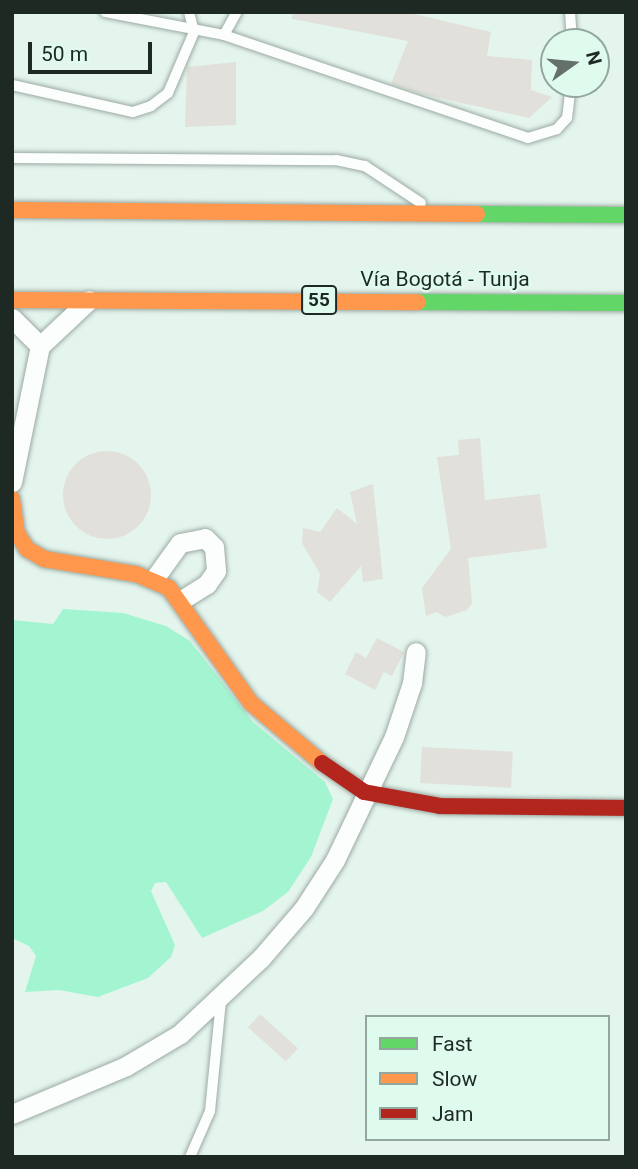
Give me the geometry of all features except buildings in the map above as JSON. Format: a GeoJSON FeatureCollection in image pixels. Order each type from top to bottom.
{"type":"FeatureCollection","features":[{"type":"Feature","properties":{"kind":"main road"},"geometry":{"type":"LineString","coordinates":[[12,210],[626,215]]}},
{"type":"Feature","properties":{"kind":"main road","name":"Vía Bogotá - Tunja"},"geometry":{"type":"LineString","coordinates":[[12,300],[626,303]]}},
{"type":"Feature","properties":{"kind":"main road"},"geometry":{"type":"LineString","coordinates":[[12,499],[17,533],[27,549],[44,559],[154,579],[180,601],[265,717],[364,792],[440,806],[626,808]]}},
{"type":"Feature","properties":{"kind":"street"},"geometry":{"type":"LineString","coordinates":[[12,482],[40,346],[89,299]]}},
{"type":"Feature","properties":{"kind":"street"},"geometry":{"type":"LineString","coordinates":[[12,318],[40,346]]}},
{"type":"Feature","properties":{"kind":"street"},"geometry":{"type":"LineString","coordinates":[[154,579],[180,543],[205,538],[214,547],[216,571],[206,584],[180,601]]}},
{"type":"Feature","properties":{"kind":"street"},"geometry":{"type":"LineString","coordinates":[[12,1114],[126,1066],[180,1034],[221,1000],[304,908],[335,860],[364,792],[394,737],[412,683],[416,652]]}},
{"type":"Feature","properties":{"kind":"lane"},"geometry":{"type":"LineString","coordinates":[[105,12],[194,32],[224,35],[528,138],[557,129],[567,118],[569,98]]}},
{"type":"Feature","properties":{"kind":"lane"},"geometry":{"type":"LineString","coordinates":[[12,85],[133,112],[168,93],[194,32],[189,12]]}},
{"type":"Feature","properties":{"kind":"lane"},"geometry":{"type":"LineString","coordinates":[[224,35],[237,12]]}},
{"type":"Feature","properties":{"kind":"lane"},"geometry":{"type":"LineString","coordinates":[[12,158],[337,160],[365,166],[436,213]]}},
{"type":"Feature","properties":{"kind":"lane"},"geometry":{"type":"LineString","coordinates":[[190,1157],[210,1111],[221,1000]]}},
{"type":"Feature","properties":{"kind":"shaded area"},"geometry":{"type":"Polygon","coordinates":[[[63,609],[123,613],[166,626],[190,641],[253,722],[325,782],[333,799],[311,857],[288,892],[263,911],[202,938],[166,882],[155,883],[151,891],[175,945],[171,957],[148,978],[98,997],[59,990],[25,992],[36,956],[29,946],[12,938],[12,620],[53,624],[63,609]]]}},
{"type":"Feature","properties":{"kind":"traffic: fast"},"geometry":{"type":"LineString","coordinates":[[477,214],[626,215]]}},
{"type":"Feature","properties":{"kind":"traffic: fast"},"geometry":{"type":"LineString","coordinates":[[418,302],[626,303]]}},
{"type":"Feature","properties":{"kind":"traffic: slow"},"geometry":{"type":"LineString","coordinates":[[12,210],[477,214]]}},
{"type":"Feature","properties":{"kind":"traffic: slow"},"geometry":{"type":"LineString","coordinates":[[12,300],[418,302]]}},
{"type":"Feature","properties":{"kind":"traffic: slow"},"geometry":{"type":"LineString","coordinates":[[12,499],[17,533],[27,549],[44,559],[136,574],[169,588],[251,703],[322,763]]}},
{"type":"Feature","properties":{"kind":"traffic: jam"},"geometry":{"type":"LineString","coordinates":[[322,763],[364,792],[440,806],[626,808]]}}]}
